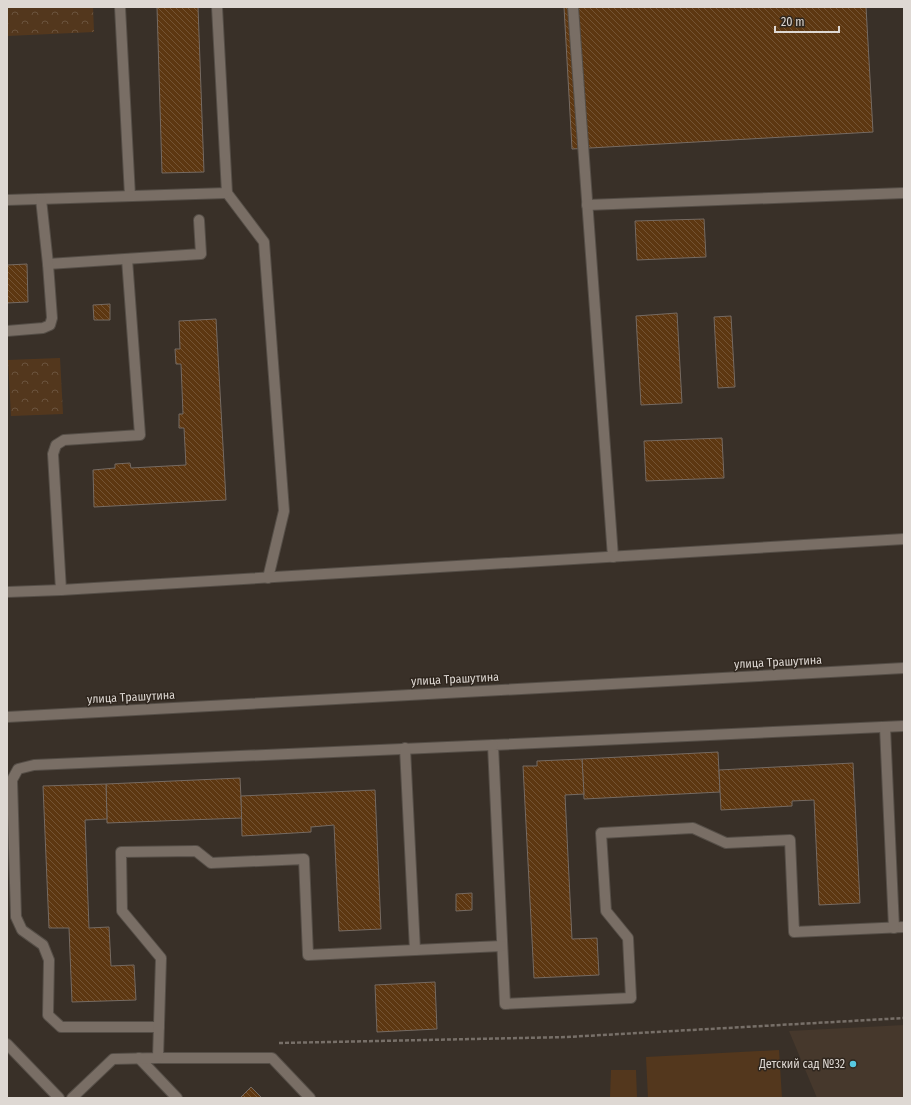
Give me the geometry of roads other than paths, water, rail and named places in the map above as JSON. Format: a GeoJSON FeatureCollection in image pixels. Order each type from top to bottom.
{"type":"FeatureCollection","features":[{"type":"Feature","properties":{"kind":"street"},"geometry":{"type":"LineString","coordinates":[[120,7],[130,196]]}},
{"type":"Feature","properties":{"kind":"street"},"geometry":{"type":"LineString","coordinates":[[217,7],[227,193],[264,242],[284,511],[268,578]]}},
{"type":"Feature","properties":{"kind":"street"},"geometry":{"type":"LineString","coordinates":[[573,7],[613,557]]}},
{"type":"Feature","properties":{"kind":"street"},"geometry":{"type":"LineString","coordinates":[[7,200],[227,193]]}},
{"type":"Feature","properties":{"kind":"street"},"geometry":{"type":"LineString","coordinates":[[587,205],[904,193]]}},
{"type":"Feature","properties":{"kind":"street"},"geometry":{"type":"LineString","coordinates":[[7,331],[43,328],[50,325],[52,318],[41,199]]}},
{"type":"Feature","properties":{"kind":"street"},"geometry":{"type":"LineString","coordinates":[[48,264],[201,254],[199,220]]}},
{"type":"Feature","properties":{"kind":"street"},"geometry":{"type":"LineString","coordinates":[[61,590],[54,454],[56,445],[64,440],[140,436],[127,259]]}},
{"type":"Feature","properties":{"kind":"street"},"geometry":{"type":"LineString","coordinates":[[7,592],[268,578],[904,538]]}},
{"type":"Feature","properties":{"kind":"street","name":"улица Трашутина"},"geometry":{"type":"LineString","coordinates":[[7,717],[904,668]]}},
{"type":"Feature","properties":{"kind":"street"},"geometry":{"type":"LineString","coordinates":[[159,1027],[61,1027],[48,1015],[49,960],[43,945],[22,930],[16,917],[12,780],[18,769],[34,765],[904,726]]}},
{"type":"Feature","properties":{"kind":"street"},"geometry":{"type":"LineString","coordinates":[[493,744],[505,1004],[631,998],[628,938],[606,911],[601,833],[693,828],[726,843],[790,840],[794,932],[899,928],[885,727]]}},
{"type":"Feature","properties":{"kind":"street"},"geometry":{"type":"LineString","coordinates":[[405,748],[414,950]]}},
{"type":"Feature","properties":{"kind":"street"},"geometry":{"type":"LineString","coordinates":[[158,1058],[161,958],[122,911],[121,852],[196,851],[211,863],[304,859],[308,955],[502,946]]}},
{"type":"Feature","properties":{"kind":"street"},"geometry":{"type":"LineString","coordinates":[[9,1049],[59,1098]]}},
{"type":"Feature","properties":{"kind":"street"},"geometry":{"type":"LineString","coordinates":[[139,1058],[177,1098]]}},
{"type":"Feature","properties":{"kind":"street"},"geometry":{"type":"LineString","coordinates":[[72,1098],[113,1059],[272,1058],[310,1098]]}},
{"type":"Feature","properties":{"kind":"place","name":"Детский сад №32"},"geometry":{"type":"Point","coordinates":[853,1064]}}]}
